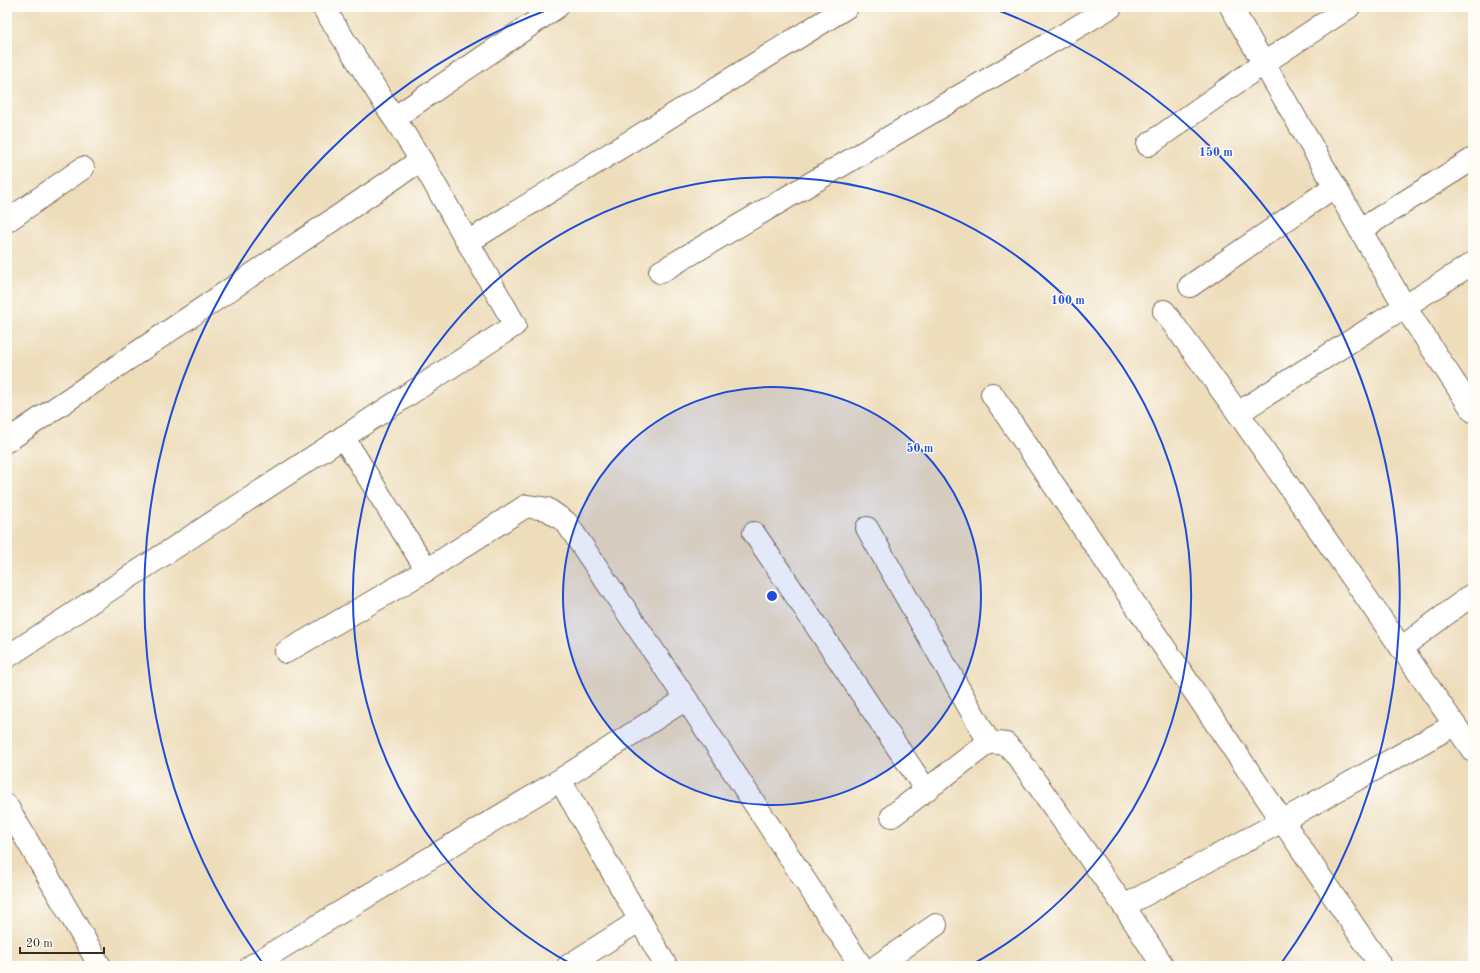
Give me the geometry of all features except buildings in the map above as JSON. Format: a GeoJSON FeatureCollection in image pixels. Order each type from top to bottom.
{"type":"FeatureCollection","features":[{"type":"Feature","properties":{"kind":"street"},"geometry":{"type":"LineString","coordinates":[[7,657],[515,326],[421,160],[323,7]]}},
{"type":"Feature","properties":{"kind":"street"},"geometry":{"type":"LineString","coordinates":[[394,118],[557,7]]}},
{"type":"Feature","properties":{"kind":"street"},"geometry":{"type":"LineString","coordinates":[[468,242],[847,7]]}},
{"type":"Feature","properties":{"kind":"street"},"geometry":{"type":"LineString","coordinates":[[660,272],[1111,7]]}},
{"type":"Feature","properties":{"kind":"street"},"geometry":{"type":"LineString","coordinates":[[1232,7],[1405,307],[1473,411]]}},
{"type":"Feature","properties":{"kind":"street"},"geometry":{"type":"LineString","coordinates":[[1148,145],[1264,63],[1349,7]]}},
{"type":"Feature","properties":{"kind":"street"},"geometry":{"type":"LineString","coordinates":[[1360,230],[1473,159]]}},
{"type":"Feature","properties":{"kind":"street"},"geometry":{"type":"LineString","coordinates":[[7,441],[421,160]]}},
{"type":"Feature","properties":{"kind":"street"},"geometry":{"type":"LineString","coordinates":[[7,220],[83,168]]}},
{"type":"Feature","properties":{"kind":"street"},"geometry":{"type":"LineString","coordinates":[[1190,286],[1335,186]]}},
{"type":"Feature","properties":{"kind":"street"},"geometry":{"type":"LineString","coordinates":[[1238,413],[1473,264]]}},
{"type":"Feature","properties":{"kind":"street"},"geometry":{"type":"LineString","coordinates":[[1164,311],[1238,413],[1473,751]]}},
{"type":"Feature","properties":{"kind":"street"},"geometry":{"type":"LineString","coordinates":[[992,394],[1381,966]]}},
{"type":"Feature","properties":{"kind":"street"},"geometry":{"type":"LineString","coordinates":[[343,437],[428,570]]}},
{"type":"Feature","properties":{"kind":"street"},"geometry":{"type":"LineString","coordinates":[[286,652],[428,570],[526,506],[547,509],[566,522],[686,699],[861,966]]}},
{"type":"Feature","properties":{"kind":"street"},"geometry":{"type":"LineString","coordinates":[[867,528],[989,742]]}},
{"type":"Feature","properties":{"kind":"street"},"geometry":{"type":"LineString","coordinates":[[754,533],[926,790]]}},
{"type":"Feature","properties":{"kind":"street"},"geometry":{"type":"LineString","coordinates":[[1401,648],[1473,594]]}},
{"type":"Feature","properties":{"kind":"street"},"geometry":{"type":"LineString","coordinates":[[251,966],[560,780],[686,699]]}},
{"type":"Feature","properties":{"kind":"street"},"geometry":{"type":"LineString","coordinates":[[1124,906],[1282,821],[1454,725]]}},
{"type":"Feature","properties":{"kind":"street"},"geometry":{"type":"LineString","coordinates":[[892,816],[989,742],[1006,744],[1015,753],[1124,906],[1163,966]]}},
{"type":"Feature","properties":{"kind":"street"},"geometry":{"type":"LineString","coordinates":[[560,780],[666,966]]}},
{"type":"Feature","properties":{"kind":"street"},"geometry":{"type":"LineString","coordinates":[[7,806],[100,966]]}},
{"type":"Feature","properties":{"kind":"street"},"geometry":{"type":"LineString","coordinates":[[568,966],[640,920]]}},
{"type":"Feature","properties":{"kind":"street"},"geometry":{"type":"LineString","coordinates":[[877,966],[936,925]]}}]}
